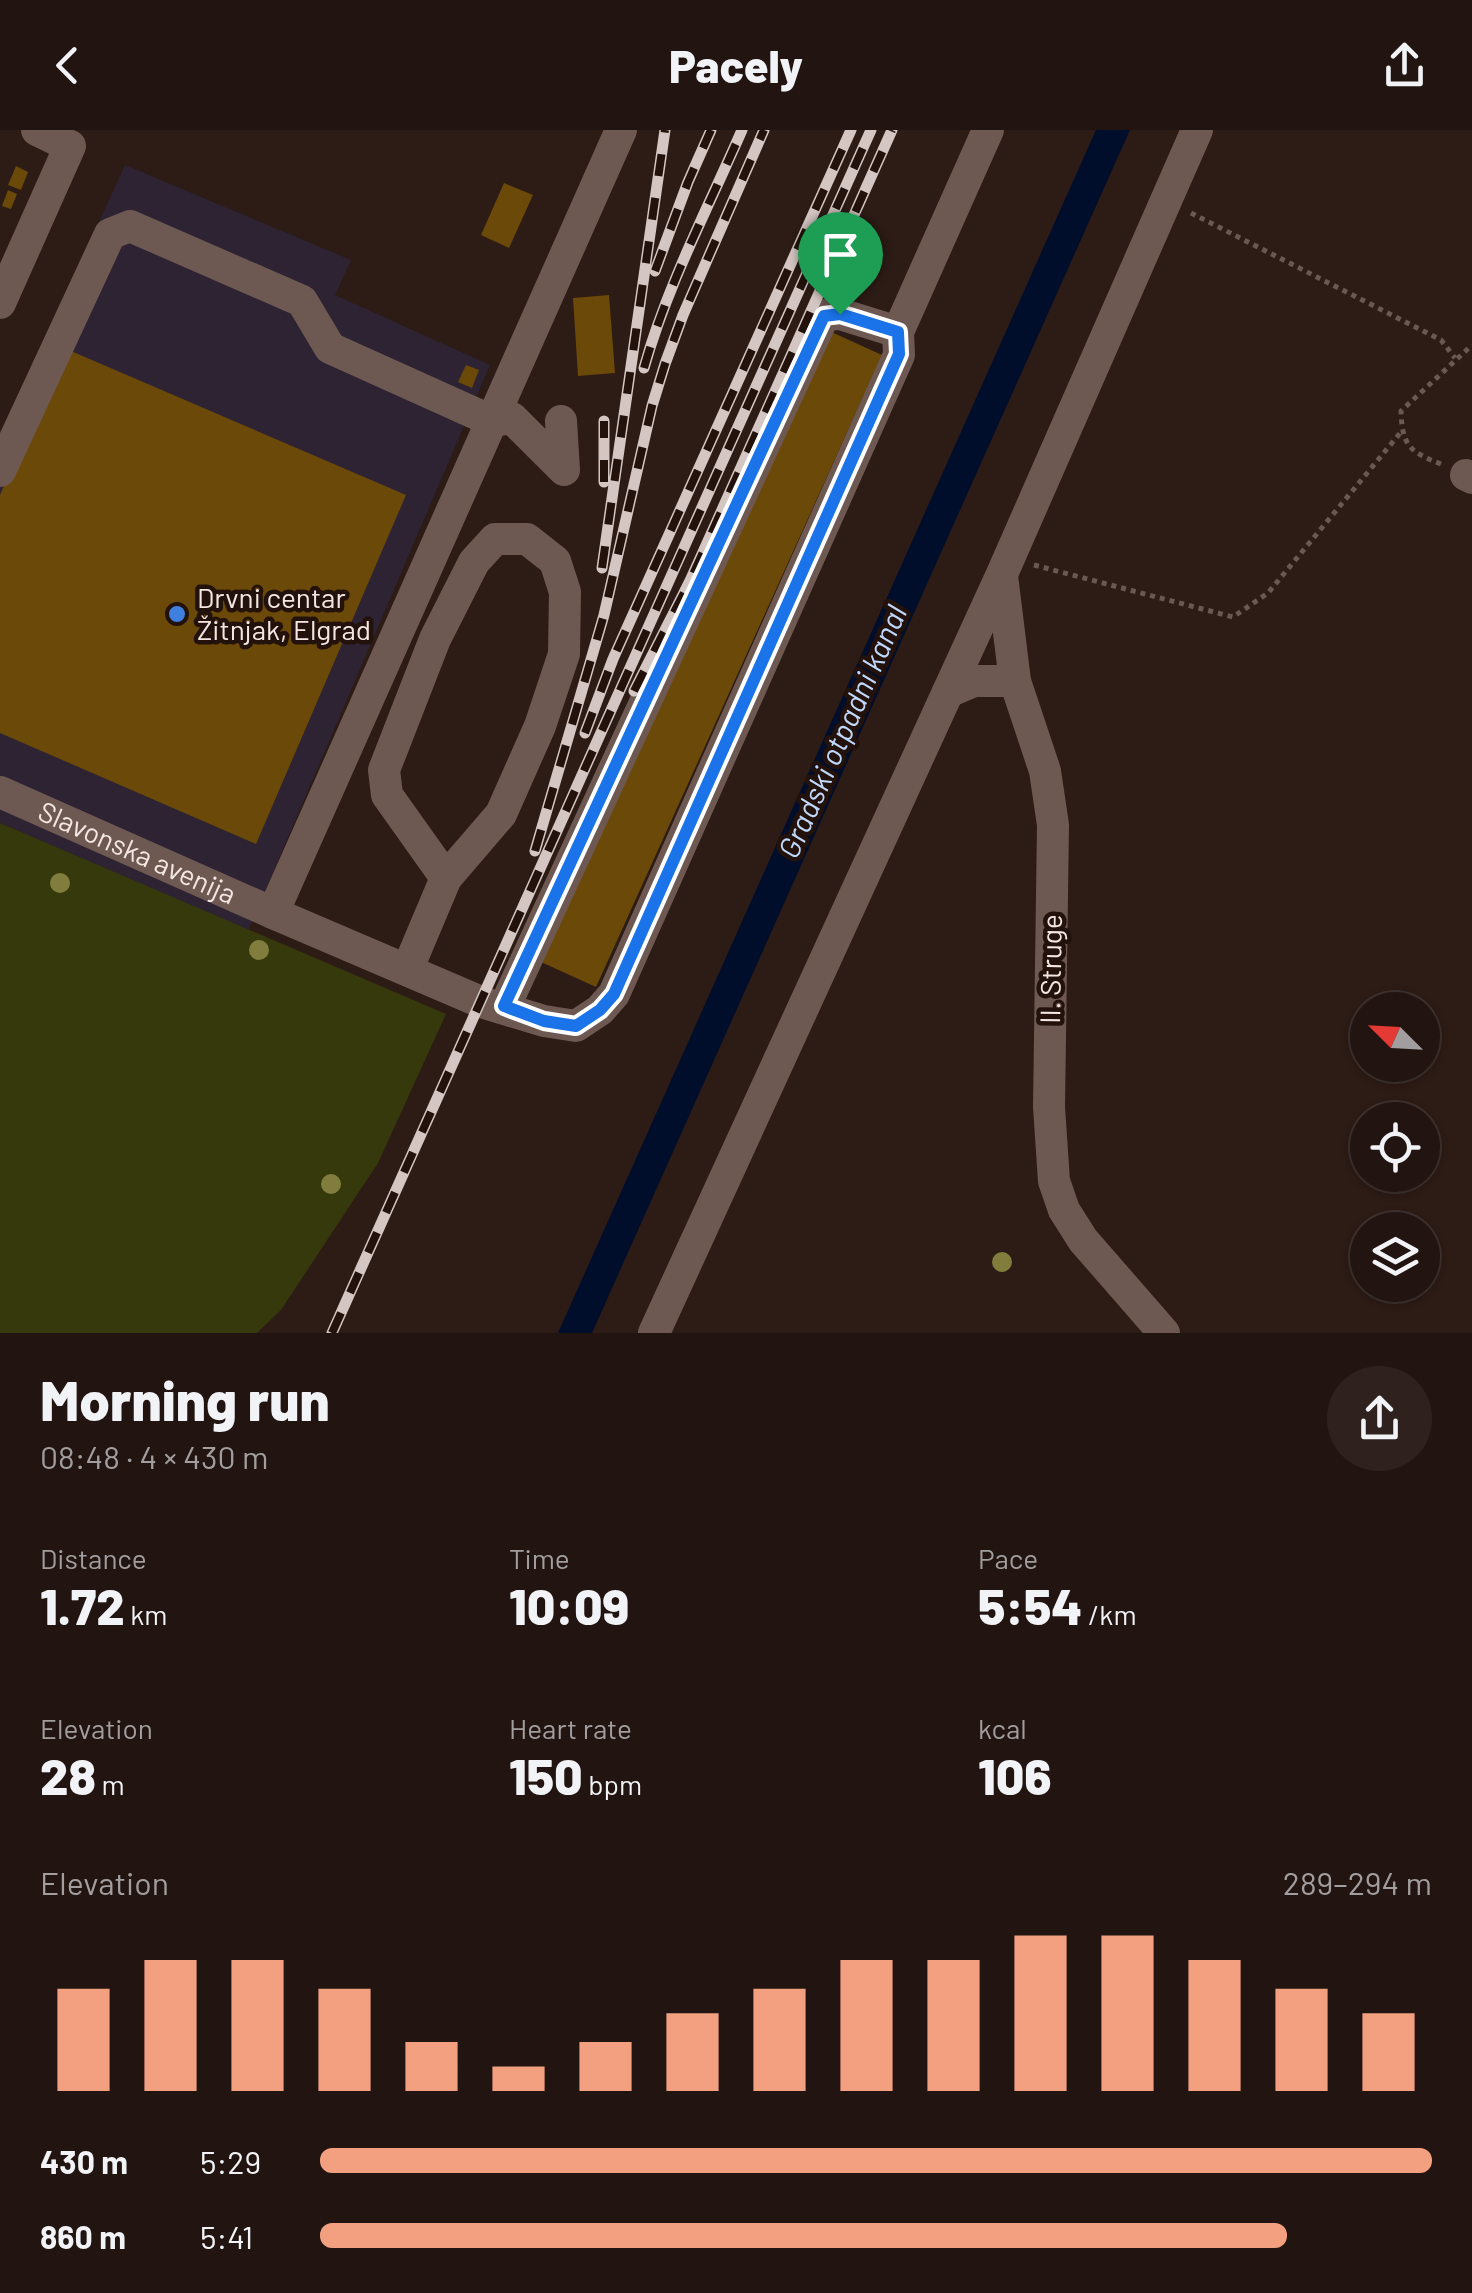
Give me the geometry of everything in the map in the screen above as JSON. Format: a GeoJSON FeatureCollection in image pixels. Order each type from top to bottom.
{"type":"FeatureCollection","features":[{"type":"Feature","properties":{"kind":"street"},"geometry":{"type":"LineString","coordinates":[[0,302],[73,138],[36,130]]}},
{"type":"Feature","properties":{"kind":"street"},"geometry":{"type":"LineString","coordinates":[[273,912],[620,130]]}},
{"type":"Feature","properties":{"kind":"street"},"geometry":{"type":"LineString","coordinates":[[504,1006],[824,316],[840,314],[898,332],[988,130]]}},
{"type":"Feature","properties":{"kind":"street"},"geometry":{"type":"LineString","coordinates":[[654,1333],[1005,566],[1198,130]]}},
{"type":"Feature","properties":{"kind":"street"},"geometry":{"type":"LineString","coordinates":[[0,471],[110,234],[130,226],[302,301],[330,348],[492,421],[512,418],[564,470],[561,421]]}},
{"type":"Feature","properties":{"kind":"street","name":"Slavonska avenija"},"geometry":{"type":"LineString","coordinates":[[0,792],[481,1002],[576,1026],[600,1010],[614,994],[899,354],[898,332]]}},
{"type":"Feature","properties":{"kind":"street"},"geometry":{"type":"LineString","coordinates":[[408,968],[446,878],[501,814],[540,726],[564,654],[566,592],[554,561],[527,539],[496,539],[474,562],[435,639],[384,770],[387,794],[446,878]]}},
{"type":"Feature","properties":{"kind":"street","name":"II. Struge"},"geometry":{"type":"LineString","coordinates":[[1005,566],[1015,681],[1045,771],[1052,825],[1049,1107],[1054,1181],[1064,1210],[1082,1240],[1164,1333]]}},
{"type":"Feature","properties":{"kind":"street"},"geometry":{"type":"LineString","coordinates":[[948,692],[974,682],[1015,681]]}},
{"type":"Feature","properties":{"kind":"path"},"geometry":{"type":"LineString","coordinates":[[1166,200],[1442,340],[1454,358]]}},
{"type":"Feature","properties":{"kind":"path"},"geometry":{"type":"LineString","coordinates":[[1469,476],[1413,453],[1401,432],[1401,411],[1472,345]]}},
{"type":"Feature","properties":{"kind":"path"},"geometry":{"type":"LineString","coordinates":[[1005,566],[1232,617],[1268,593],[1401,432]]}},
{"type":"Feature","properties":{"kind":"shaded area"},"geometry":{"type":"Polygon","coordinates":[[[125,165],[351,260],[335,295],[490,365],[248,931],[0,823],[0,438],[125,165]]]}},
{"type":"Feature","properties":{"kind":"green space"},"geometry":{"type":"Polygon","coordinates":[[[0,823],[446,1014],[378,1163],[281,1310],[257,1333],[0,1333],[0,823]]]}},
{"type":"Feature","properties":{"kind":"water","name":"Gradski otpadni kanal"},"geometry":{"type":"Polygon","coordinates":[[[1096,130],[1130,130],[592,1333],[558,1333],[1096,130]]]}},
{"type":"Feature","properties":{"kind":"building"},"geometry":{"type":"Polygon","coordinates":[[[16,166],[28,172],[21,190],[8,185],[16,166]]]}},
{"type":"Feature","properties":{"kind":"building"},"geometry":{"type":"Polygon","coordinates":[[[504,183],[533,195],[509,248],[481,235],[504,183]]]}},
{"type":"Feature","properties":{"kind":"building"},"geometry":{"type":"Polygon","coordinates":[[[8,190],[17,194],[11,209],[2,206],[8,190]]]}},
{"type":"Feature","properties":{"kind":"building"},"geometry":{"type":"Polygon","coordinates":[[[609,295],[615,373],[578,376],[573,298],[609,295]]]}},
{"type":"Feature","properties":{"kind":"building"},"geometry":{"type":"Polygon","coordinates":[[[827,330],[882,355],[596,987],[541,962],[827,330]]]}},
{"type":"Feature","properties":{"kind":"building","name":"Drvni centar Žitnjak, Elgrad"},"geometry":{"type":"Polygon","coordinates":[[[64,348],[406,495],[256,844],[0,733],[0,495],[64,348]]]}},
{"type":"Feature","properties":{"kind":"building"},"geometry":{"type":"Polygon","coordinates":[[[466,365],[479,370],[472,388],[458,382],[466,365]]]}},
{"type":"Feature","properties":{"kind":"railway"},"geometry":{"type":"LineString","coordinates":[[602,568],[665,130]]}},
{"type":"Feature","properties":{"kind":"railway"},"geometry":{"type":"LineString","coordinates":[[655,271],[711,130]]}},
{"type":"Feature","properties":{"kind":"railway"},"geometry":{"type":"LineString","coordinates":[[644,368],[676,277],[742,130]]}},
{"type":"Feature","properties":{"kind":"railway"},"geometry":{"type":"LineString","coordinates":[[535,851],[604,615],[665,364],[764,130]]}},
{"type":"Feature","properties":{"kind":"railway"},"geometry":{"type":"LineString","coordinates":[[585,733],[613,659],[851,130]]}},
{"type":"Feature","properties":{"kind":"railway"},"geometry":{"type":"LineString","coordinates":[[332,1333],[871,130]]}},
{"type":"Feature","properties":{"kind":"railway"},"geometry":{"type":"LineString","coordinates":[[634,691],[691,579],[892,130]]}},
{"type":"Feature","properties":{"kind":"railway"},"geometry":{"type":"LineString","coordinates":[[604,421],[604,482]]}},
{"type":"Feature","properties":{"kind":"place","name":"Drvni centar Žitnjak, Elgrad"},"geometry":{"type":"Point","coordinates":[177,614]}},
{"type":"Feature","properties":{"kind":"route"},"geometry":{"type":"LineString","coordinates":[[840,314],[898,332],[899,354],[614,994],[600,1010],[576,1026],[544,1021],[504,1006],[824,316],[840,314]]}}]}
